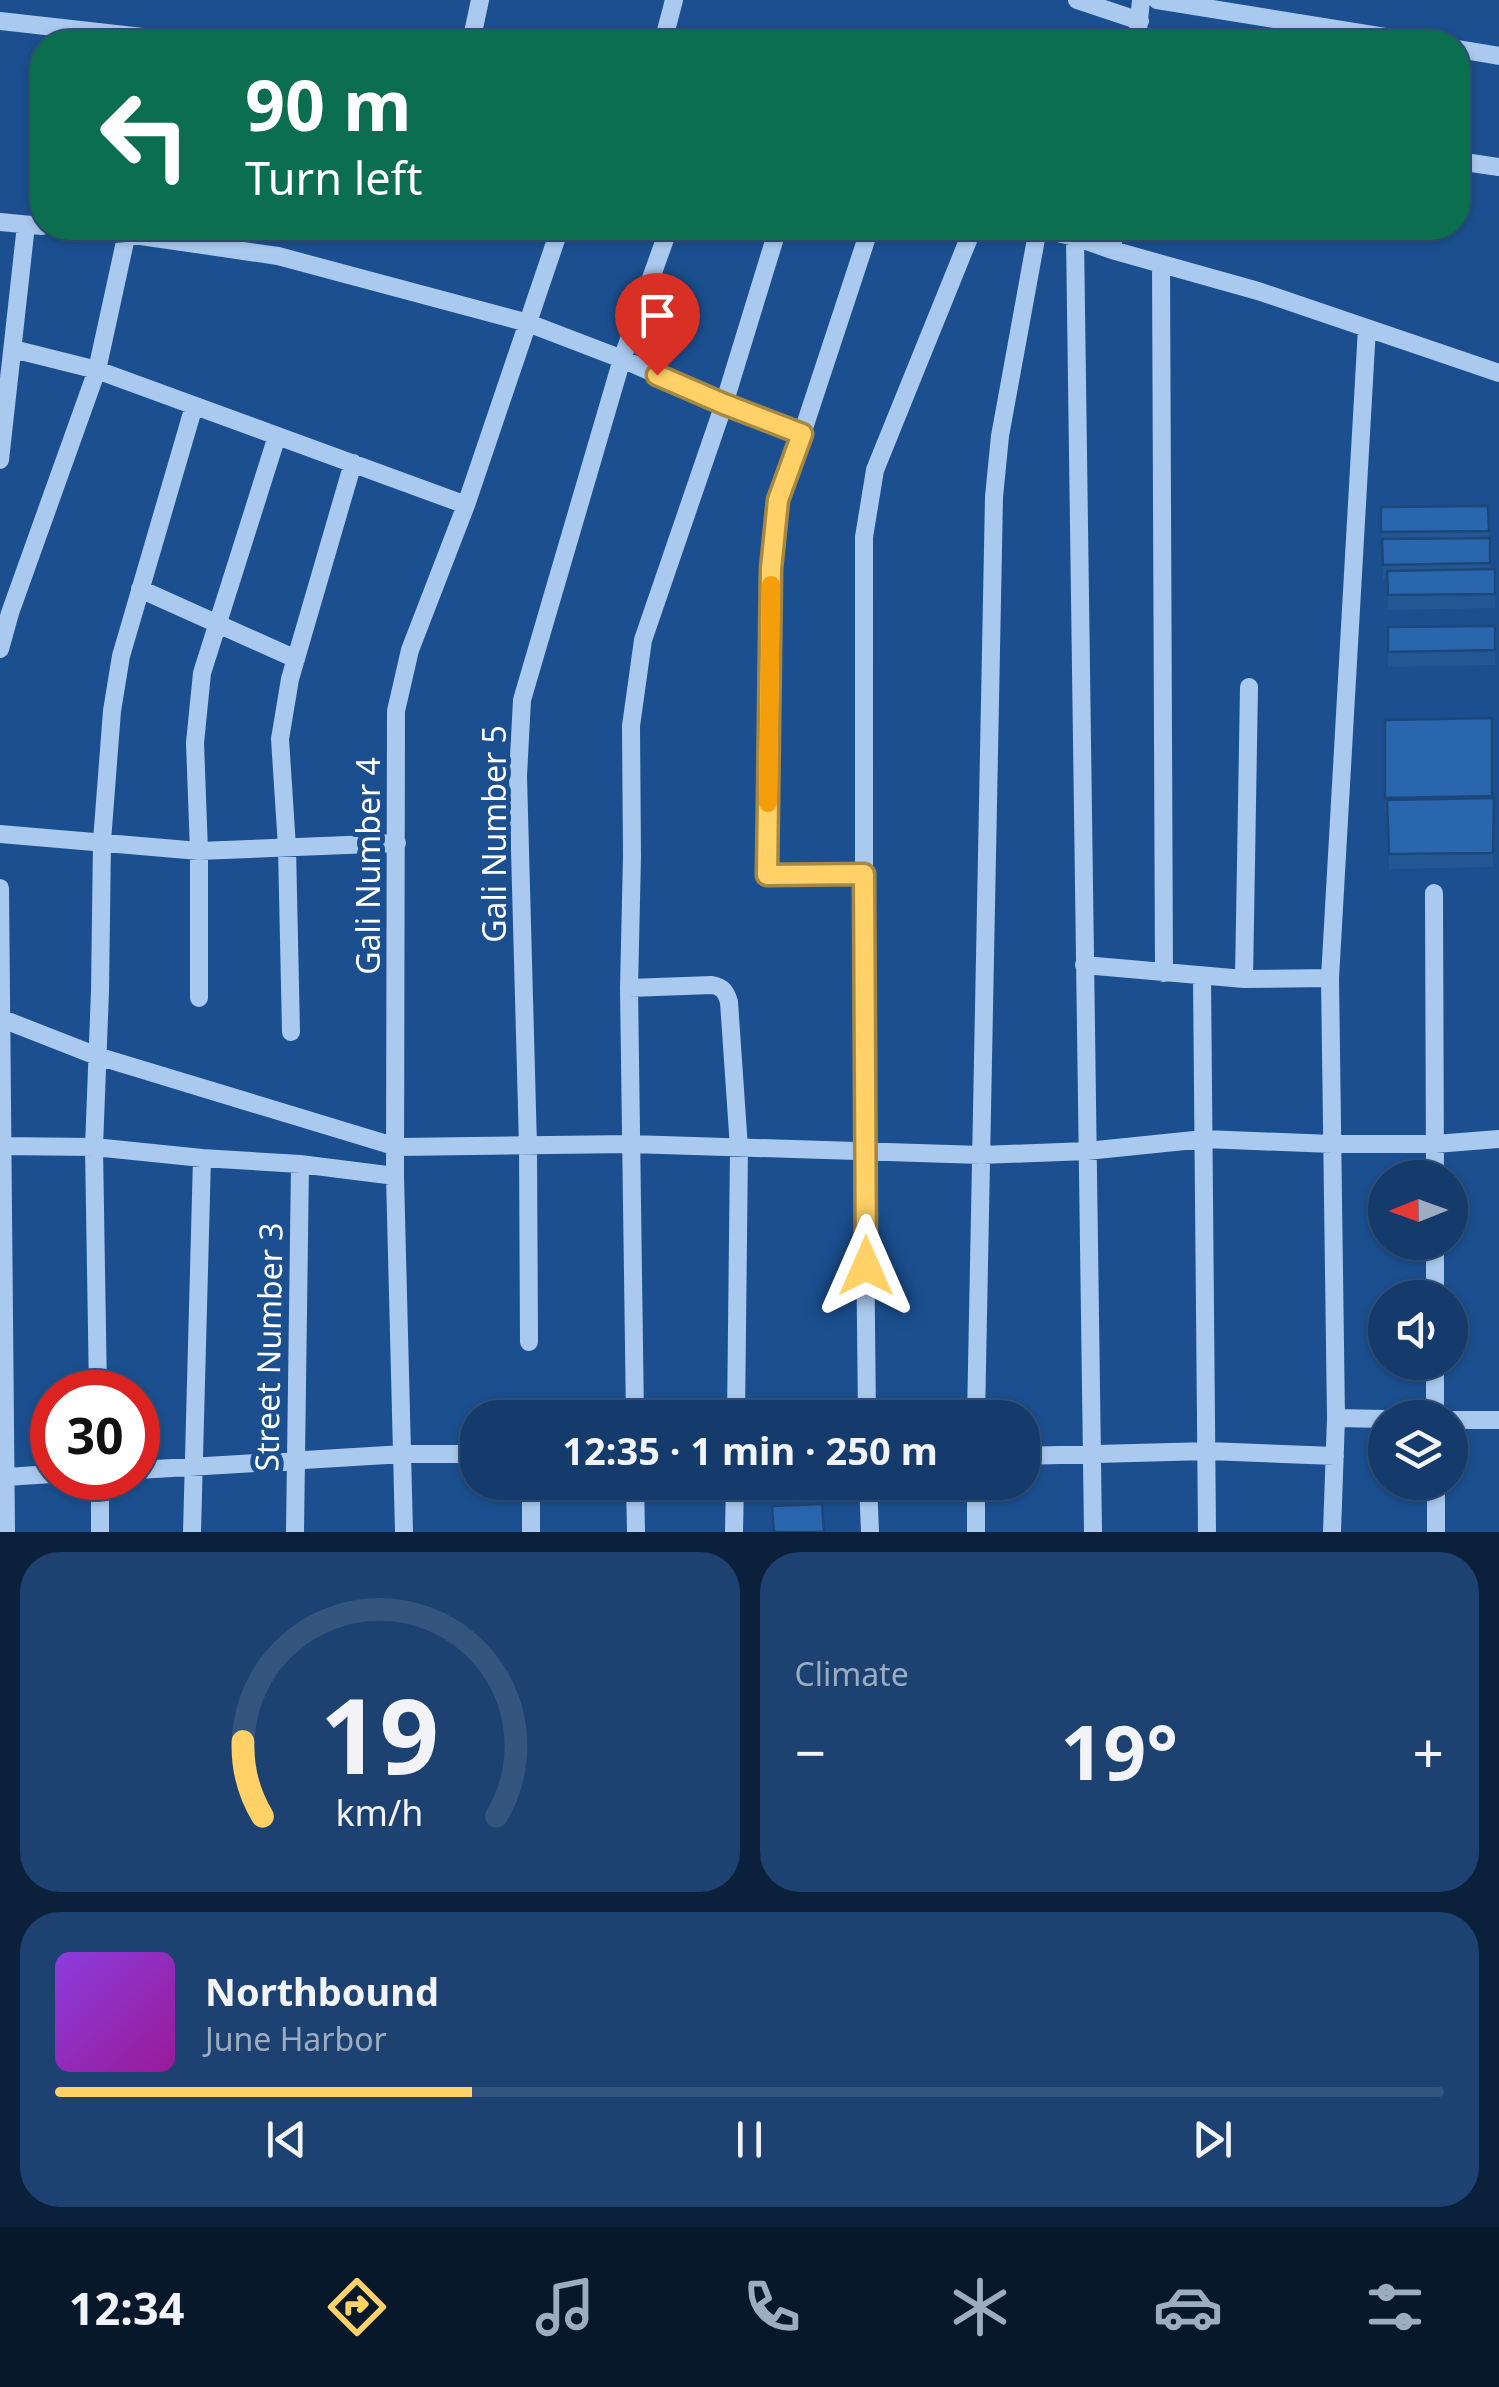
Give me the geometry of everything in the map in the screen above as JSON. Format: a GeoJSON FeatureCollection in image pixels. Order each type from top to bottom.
{"type":"FeatureCollection","features":[{"type":"Feature","properties":{"kind":"street"},"geometry":{"type":"LineString","coordinates":[[474,30],[480,0]]}},
{"type":"Feature","properties":{"kind":"street"},"geometry":{"type":"LineString","coordinates":[[666,30],[674,0]]}},
{"type":"Feature","properties":{"kind":"street"},"geometry":{"type":"LineString","coordinates":[[1077,0],[1140,22]]}},
{"type":"Feature","properties":{"kind":"street"},"geometry":{"type":"LineString","coordinates":[[1139,30],[1141,0]]}},
{"type":"Feature","properties":{"kind":"street"},"geometry":{"type":"LineString","coordinates":[[1157,0],[1342,30]]}},
{"type":"Feature","properties":{"kind":"street"},"geometry":{"type":"LineString","coordinates":[[0,20],[80,30]]}},
{"type":"Feature","properties":{"kind":"street"},"geometry":{"type":"LineString","coordinates":[[1470,51],[1499,56]]}},
{"type":"Feature","properties":{"kind":"street"},"geometry":{"type":"LineString","coordinates":[[1470,163],[1499,167]]}},
{"type":"Feature","properties":{"kind":"street"},"geometry":{"type":"LineString","coordinates":[[0,222],[30,226]]}},
{"type":"Feature","properties":{"kind":"street"},"geometry":{"type":"LineString","coordinates":[[0,460],[32,240]]}},
{"type":"Feature","properties":{"kind":"street"},"geometry":{"type":"LineString","coordinates":[[0,649],[97,370],[126,240]]}},
{"type":"Feature","properties":{"kind":"street"},"geometry":{"type":"LineString","coordinates":[[182,240],[278,256],[528,323],[802,434]]}},
{"type":"Feature","properties":{"kind":"street","name":"Gali Number 4"},"geometry":{"type":"LineString","coordinates":[[404,1532],[396,1176],[396,712],[410,650],[466,504],[556,240]]}},
{"type":"Feature","properties":{"kind":"street","name":"Gali Number 5"},"geometry":{"type":"LineString","coordinates":[[529,1342],[518,776],[522,700],[622,359],[665,240]]}},
{"type":"Feature","properties":{"kind":"street"},"geometry":{"type":"LineString","coordinates":[[634,1400],[629,988],[631,726],[636,681],[643,640],[724,404],[774,240]]}},
{"type":"Feature","properties":{"kind":"street"},"geometry":{"type":"LineString","coordinates":[[864,874],[767,875],[771,569],[778,500],[866,240]]}},
{"type":"Feature","properties":{"kind":"street"},"geometry":{"type":"LineString","coordinates":[[867,1400],[864,537],[875,470],[968,240]]}},
{"type":"Feature","properties":{"kind":"street"},"geometry":{"type":"LineString","coordinates":[[976,1400],[994,496],[1000,436],[1035,240]]}},
{"type":"Feature","properties":{"kind":"street"},"geometry":{"type":"LineString","coordinates":[[1076,240],[1093,1532]]}},
{"type":"Feature","properties":{"kind":"street"},"geometry":{"type":"LineString","coordinates":[[1084,240],[1258,292],[1499,373]]}},
{"type":"Feature","properties":{"kind":"street"},"geometry":{"type":"LineString","coordinates":[[1112,250],[1114,240]]}},
{"type":"Feature","properties":{"kind":"street"},"geometry":{"type":"LineString","coordinates":[[1161,264],[1164,973]]}},
{"type":"Feature","properties":{"kind":"street"},"geometry":{"type":"LineString","coordinates":[[1332,1532],[1336,1418],[1330,978],[1367,328]]}},
{"type":"Feature","properties":{"kind":"street"},"geometry":{"type":"LineString","coordinates":[[13,350],[97,370],[466,504]]}},
{"type":"Feature","properties":{"kind":"street"},"geometry":{"type":"LineString","coordinates":[[98,1370],[94,1147],[102,841],[116,681],[194,406]]}},
{"type":"Feature","properties":{"kind":"street"},"geometry":{"type":"LineString","coordinates":[[199,998],[196,743],[202,673],[277,436]]}},
{"type":"Feature","properties":{"kind":"street"},"geometry":{"type":"LineString","coordinates":[[291,1032],[280,739],[296,659],[353,463]]}},
{"type":"Feature","properties":{"kind":"street"},"geometry":{"type":"LineString","coordinates":[[140,589],[296,659]]}},
{"type":"Feature","properties":{"kind":"street"},"geometry":{"type":"LineString","coordinates":[[1244,980],[1248,687]]}},
{"type":"Feature","properties":{"kind":"street"},"geometry":{"type":"LineString","coordinates":[[0,834],[199,851],[397,843]]}},
{"type":"Feature","properties":{"kind":"street"},"geometry":{"type":"LineString","coordinates":[[0,888],[6,1532]]}},
{"type":"Feature","properties":{"kind":"street"},"geometry":{"type":"LineString","coordinates":[[1434,893],[1436,1160]]}},
{"type":"Feature","properties":{"kind":"street"},"geometry":{"type":"LineString","coordinates":[[1084,965],[1244,980],[1330,978]]}},
{"type":"Feature","properties":{"kind":"street"},"geometry":{"type":"LineString","coordinates":[[1202,976],[1207,1532]]}},
{"type":"Feature","properties":{"kind":"street"},"geometry":{"type":"LineString","coordinates":[[629,988],[712,985],[726,993],[739,1148],[736,1400]]}},
{"type":"Feature","properties":{"kind":"street"},"geometry":{"type":"LineString","coordinates":[[1,1019],[97,1056],[397,1147],[631,1144],[981,1155],[1087,1151],[1204,1139],[1332,1144],[1436,1144],[1499,1139]]}},
{"type":"Feature","properties":{"kind":"street"},"geometry":{"type":"LineString","coordinates":[[2,1146],[94,1147],[396,1176]]}},
{"type":"Feature","properties":{"kind":"street"},"geometry":{"type":"LineString","coordinates":[[192,1532],[202,1158]]}},
{"type":"Feature","properties":{"kind":"street","name":"Street Number 3"},"geometry":{"type":"LineString","coordinates":[[295,1532],[300,1164]]}},
{"type":"Feature","properties":{"kind":"street"},"geometry":{"type":"LineString","coordinates":[[1336,1418],[1368,1419]]}},
{"type":"Feature","properties":{"kind":"street"},"geometry":{"type":"LineString","coordinates":[[1468,1420],[1499,1420]]}},
{"type":"Feature","properties":{"kind":"street"},"geometry":{"type":"LineString","coordinates":[[1040,1455],[1208,1451],[1335,1456]]}},
{"type":"Feature","properties":{"kind":"street"},"geometry":{"type":"LineString","coordinates":[[160,1468],[460,1454]]}},
{"type":"Feature","properties":{"kind":"street"},"geometry":{"type":"LineString","coordinates":[[6,1477],[30,1475]]}},
{"type":"Feature","properties":{"kind":"street"},"geometry":{"type":"LineString","coordinates":[[100,1500],[100,1532]]}},
{"type":"Feature","properties":{"kind":"street"},"geometry":{"type":"LineString","coordinates":[[530,1500],[531,1532]]}},
{"type":"Feature","properties":{"kind":"street"},"geometry":{"type":"LineString","coordinates":[[636,1500],[636,1532]]}},
{"type":"Feature","properties":{"kind":"street"},"geometry":{"type":"LineString","coordinates":[[734,1532],[735,1500]]}},
{"type":"Feature","properties":{"kind":"street"},"geometry":{"type":"LineString","coordinates":[[869,1500],[870,1532]]}},
{"type":"Feature","properties":{"kind":"street"},"geometry":{"type":"LineString","coordinates":[[976,1500],[976,1532]]}},
{"type":"Feature","properties":{"kind":"street"},"geometry":{"type":"LineString","coordinates":[[1436,1500],[1436,1532]]}},
{"type":"Feature","properties":{"kind":"building"},"geometry":{"type":"Polygon","coordinates":[[[1488,506],[1489,531],[1381,532],[1381,507],[1488,506]]]}},
{"type":"Feature","properties":{"kind":"building"},"geometry":{"type":"Polygon","coordinates":[[[1490,538],[1490,563],[1383,565],[1382,539],[1490,538]]]}},
{"type":"Feature","properties":{"kind":"building"},"geometry":{"type":"Polygon","coordinates":[[[1495,569],[1495,594],[1388,595],[1387,571],[1495,569]]]}},
{"type":"Feature","properties":{"kind":"building"},"geometry":{"type":"Polygon","coordinates":[[[1495,626],[1495,650],[1388,652],[1388,627],[1495,626]]]}},
{"type":"Feature","properties":{"kind":"building"},"geometry":{"type":"Polygon","coordinates":[[[1492,718],[1492,796],[1385,798],[1385,720],[1492,718]]]}},
{"type":"Feature","properties":{"kind":"building"},"geometry":{"type":"Polygon","coordinates":[[[1494,798],[1493,853],[1389,854],[1387,800],[1494,798]]]}},
{"type":"Feature","properties":{"kind":"building"},"geometry":{"type":"Polygon","coordinates":[[[822,1504],[824,1532],[774,1532],[772,1506],[822,1504]]]}},
{"type":"Feature","properties":{"kind":"slow traffic"},"geometry":{"type":"LineString","coordinates":[[768,803],[771,585]]}},
{"type":"Feature","properties":{"kind":"route"},"geometry":{"type":"LineString","coordinates":[[657,375],[802,434],[778,500],[774,530],[767,875],[864,874],[866,1266]]}}]}
